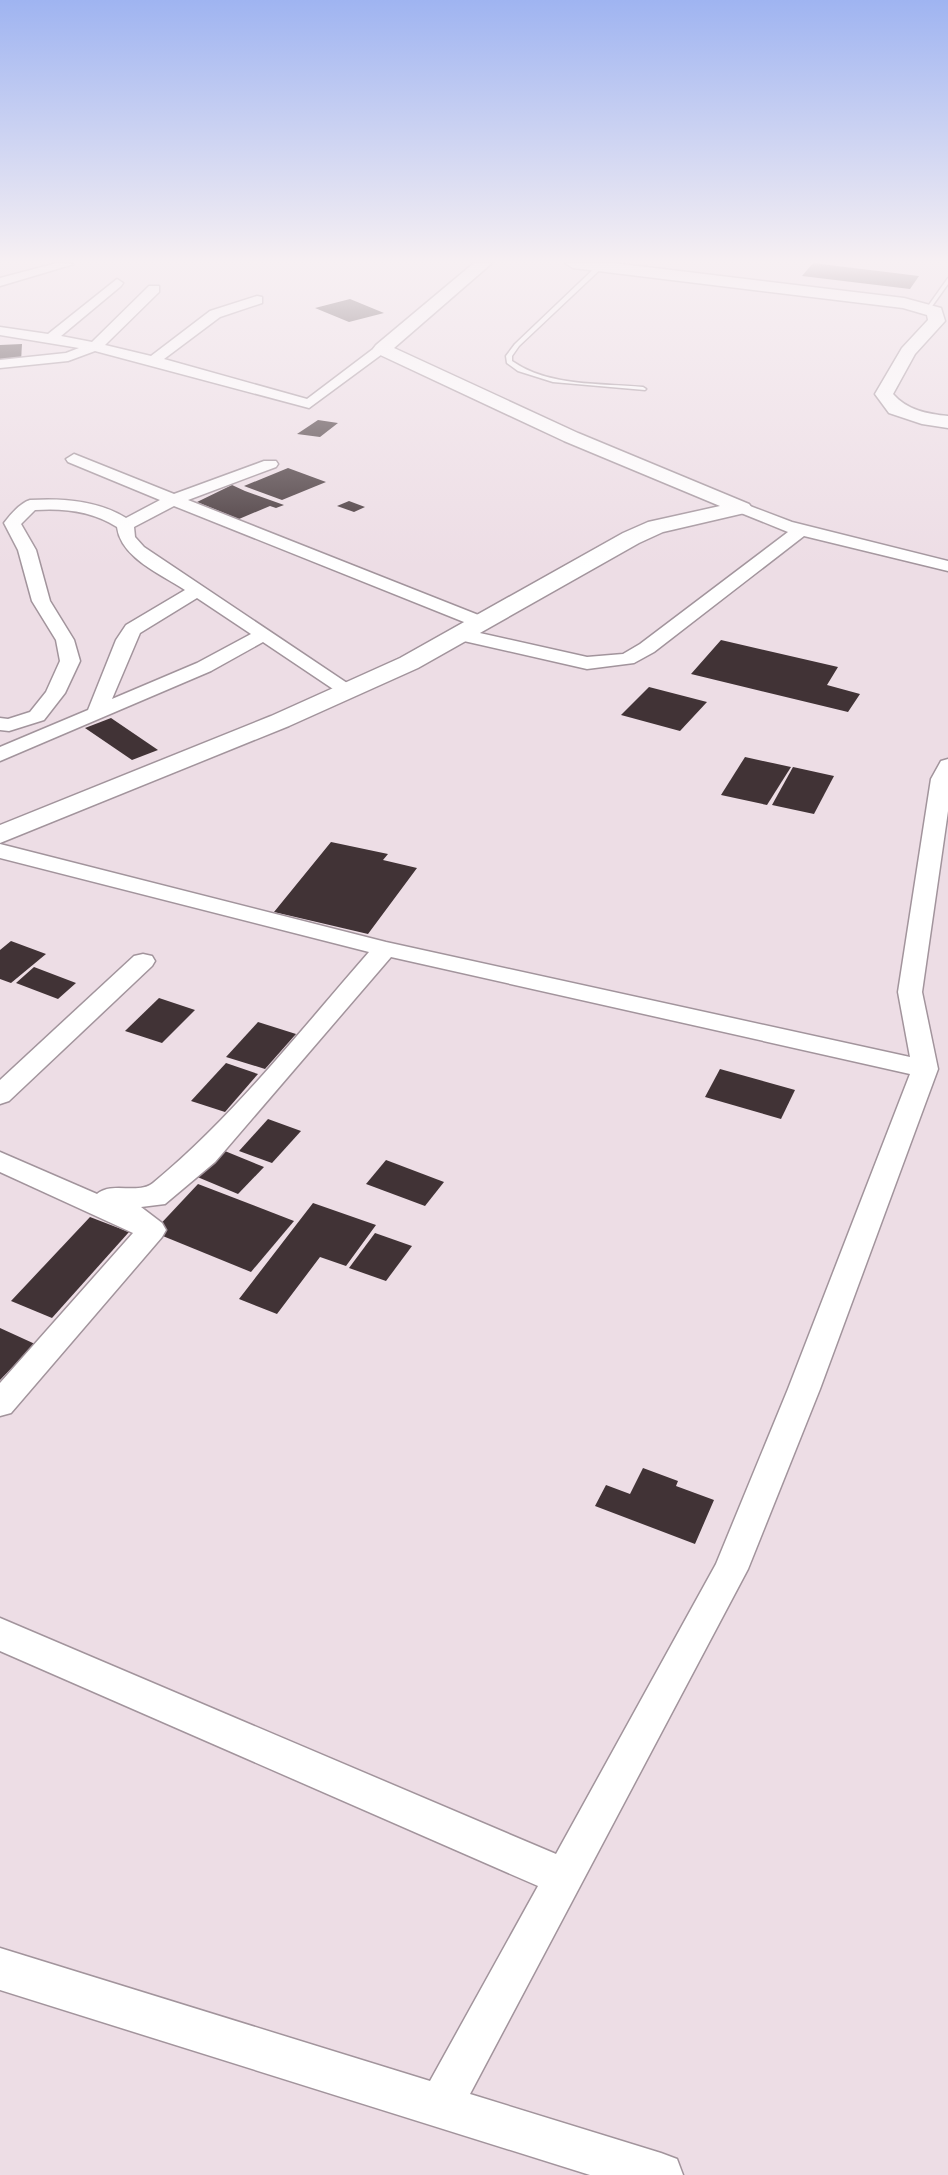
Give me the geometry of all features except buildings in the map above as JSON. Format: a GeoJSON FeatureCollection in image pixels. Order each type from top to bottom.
{"type":"FeatureCollection","features":[{"type":"Feature","properties":{"kind":"street"},"geometry":{"type":"LineString","coordinates":[[170,364],[309,404],[361,364]]}},
{"type":"Feature","properties":{"kind":"street"},"geometry":{"type":"LineString","coordinates":[[415,364],[571,438],[801,530],[948,566]]}},
{"type":"Feature","properties":{"kind":"street"},"geometry":{"type":"LineString","coordinates":[[901,364],[884,394],[896,409],[929,420],[948,422]]}},
{"type":"Feature","properties":{"kind":"street"},"geometry":{"type":"LineString","coordinates":[[74,459],[397,591],[480,622]]}},
{"type":"Feature","properties":{"kind":"street"},"geometry":{"type":"LineString","coordinates":[[125,525],[172,500],[270,464]]}},
{"type":"Feature","properties":{"kind":"street"},"geometry":{"type":"LineString","coordinates":[[0,724],[9,725],[37,716],[55,693],[69,661],[65,640],[41,601],[27,550],[12,523],[30,505],[61,502],[113,516],[125,525],[127,538],[138,551],[160,563],[346,689]]}},
{"type":"Feature","properties":{"kind":"street"},"geometry":{"type":"LineString","coordinates":[[0,835],[280,721],[346,689],[409,663],[631,538],[656,527],[743,508]]}},
{"type":"Feature","properties":{"kind":"street"},"geometry":{"type":"LineString","coordinates":[[462,635],[564,660],[587,663],[627,659],[647,648],[801,530]]}},
{"type":"Feature","properties":{"kind":"street"},"geometry":{"type":"LineString","coordinates":[[97,713],[125,640],[133,629],[197,590]]}},
{"type":"Feature","properties":{"kind":"street"},"geometry":{"type":"LineString","coordinates":[[0,755],[204,667],[263,635]]}},
{"type":"Feature","properties":{"kind":"street"},"geometry":{"type":"LineString","coordinates":[[441,2105],[731,1569],[804,1389],[925,1069],[910,992],[942,779],[948,765]]}},
{"type":"Feature","properties":{"kind":"street"},"geometry":{"type":"LineString","coordinates":[[0,851],[386,949],[925,1069]]}},
{"type":"Feature","properties":{"kind":"street"},"geometry":{"type":"LineString","coordinates":[[152,1230],[109,1198],[155,1197],[205,1155],[386,949]]}},
{"type":"Feature","properties":{"kind":"street"},"geometry":{"type":"LineString","coordinates":[[0,1095],[143,961]]}},
{"type":"Feature","properties":{"kind":"street"},"geometry":{"type":"LineString","coordinates":[[0,1161],[152,1230]]}},
{"type":"Feature","properties":{"kind":"street"},"geometry":{"type":"LineString","coordinates":[[0,1404],[152,1230]]}},
{"type":"Feature","properties":{"kind":"street"},"geometry":{"type":"LineString","coordinates":[[0,1634],[564,1877]]}},
{"type":"Feature","properties":{"kind":"street"},"geometry":{"type":"LineString","coordinates":[[0,1969],[661,2175]]}},
{"type":"Feature","properties":{"kind":"lane"},"geometry":{"type":"LineString","coordinates":[[513,364],[528,374],[555,379],[643,388]]}}]}
